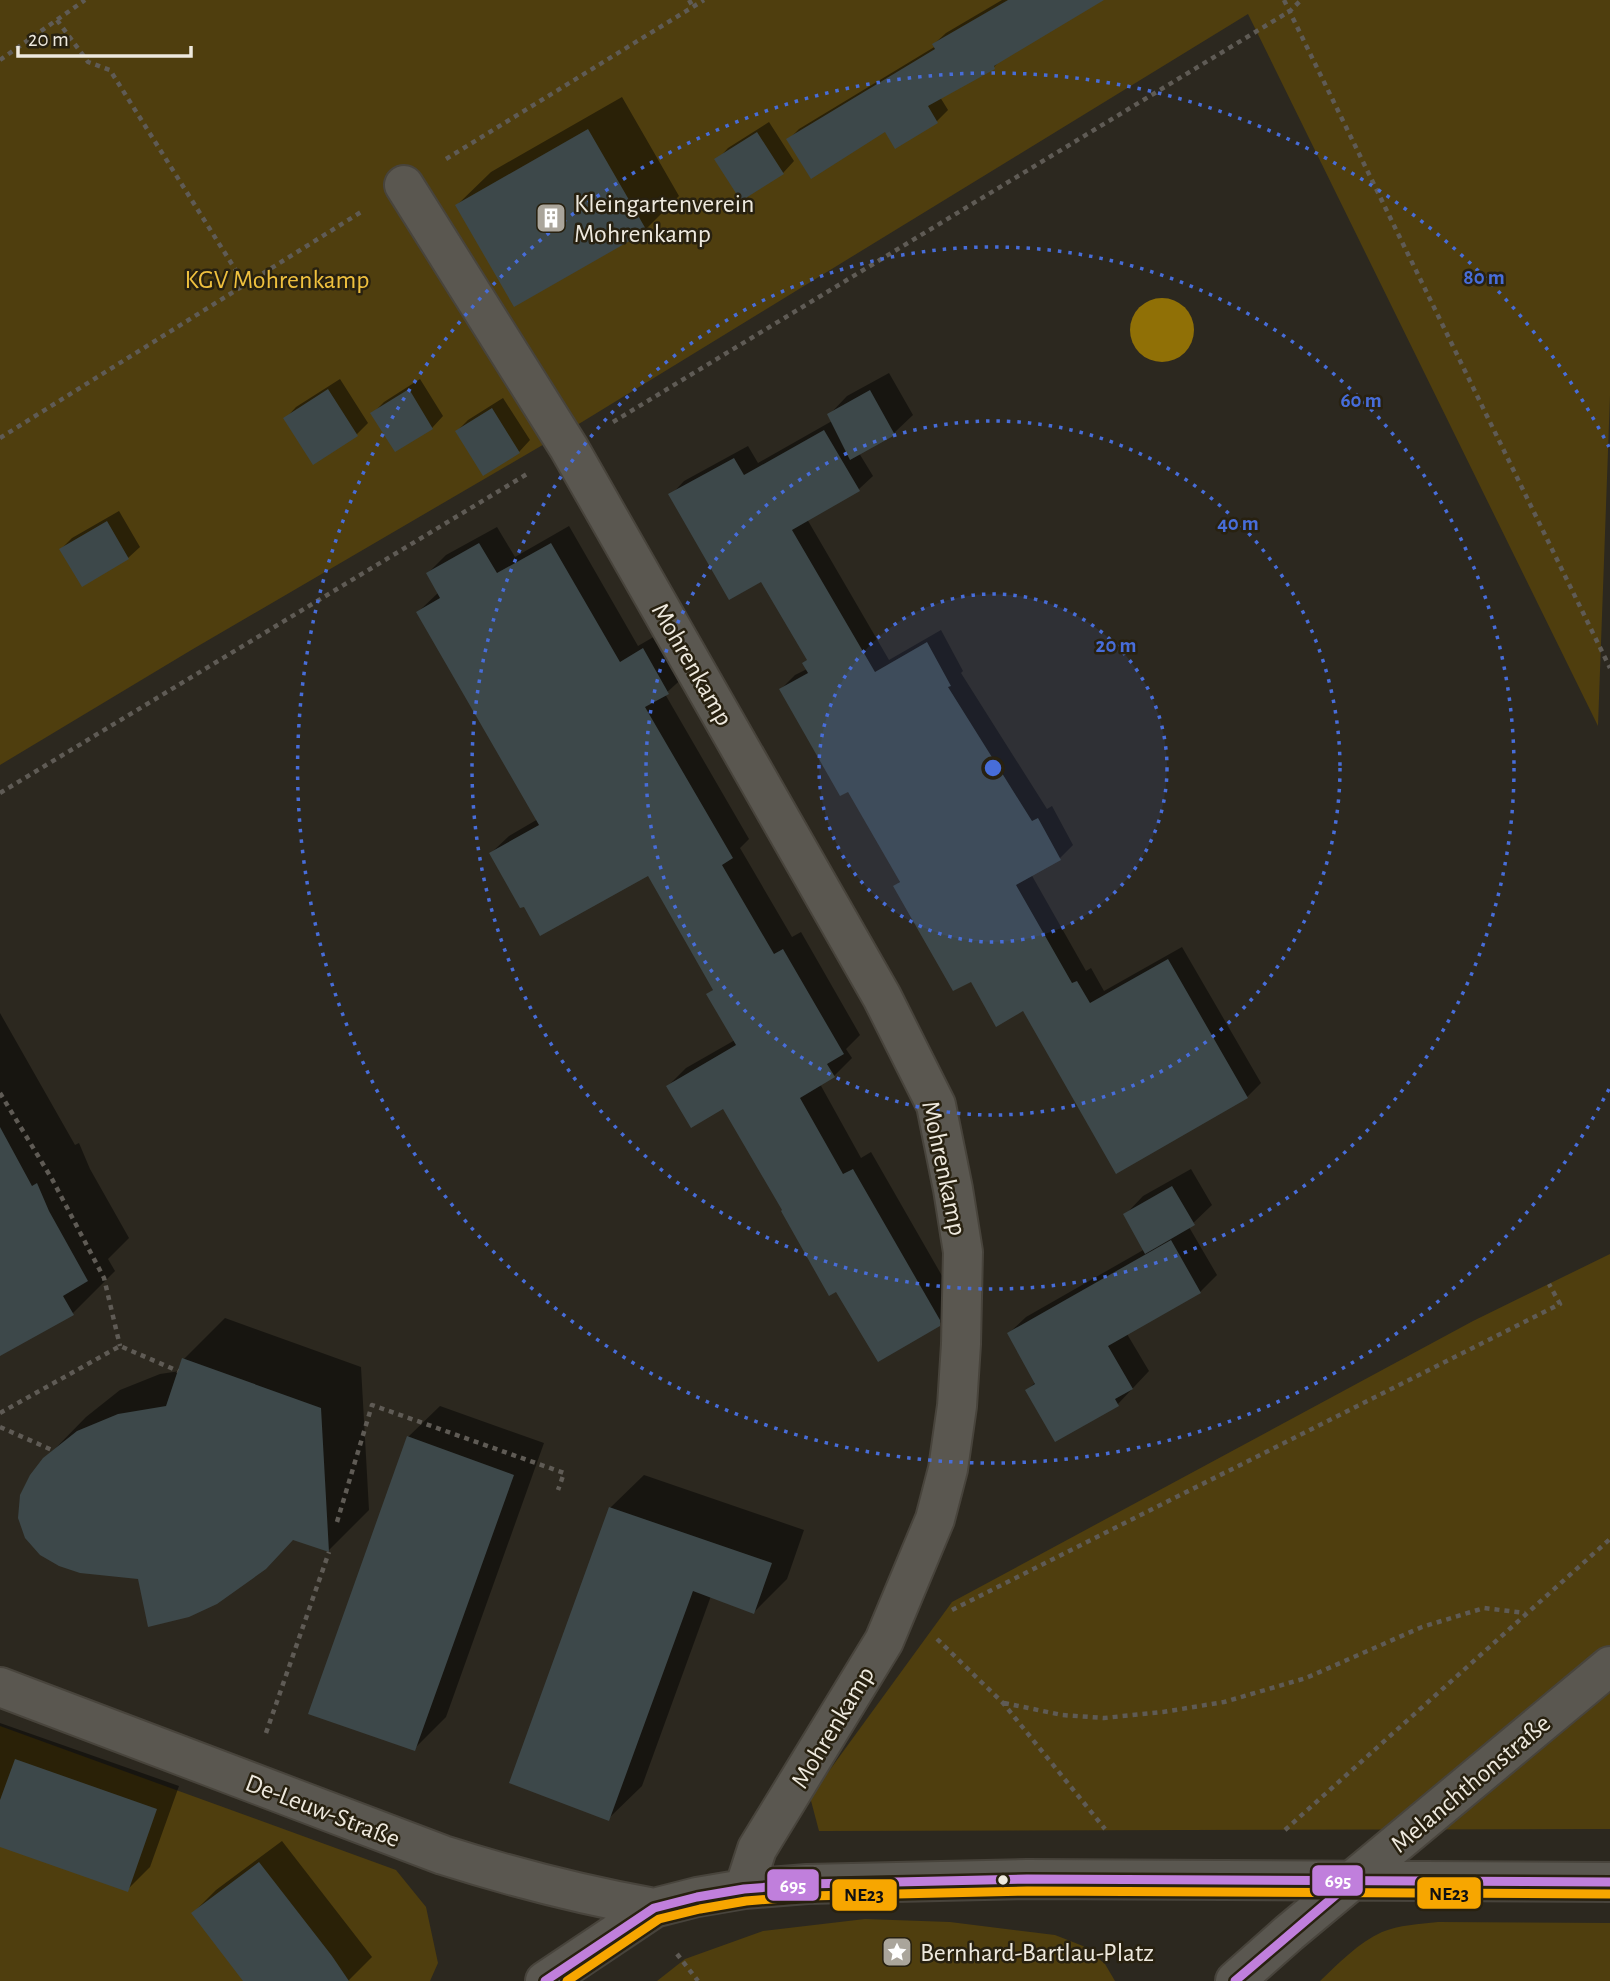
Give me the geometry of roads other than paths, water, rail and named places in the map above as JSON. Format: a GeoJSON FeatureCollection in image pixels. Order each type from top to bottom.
{"type":"FeatureCollection","features":[{"type":"Feature","properties":{"kind":"street","name":"Mohrenkamp"},"geometry":{"type":"LineString","coordinates":[[404,186],[569,448],[883,997],[936,1105],[953,1189],[962,1252],[957,1406],[948,1469],[935,1518],[884,1641],[757,1849],[744,1889]]}},
{"type":"Feature","properties":{"kind":"street","name":"Melanchthonstraße"},"geometry":{"type":"LineString","coordinates":[[1235,1981],[1610,1666]]}},
{"type":"Feature","properties":{"kind":"street","name":"De-Leuw-Straße"},"geometry":{"type":"LineString","coordinates":[[0,1686],[443,1855],[511,1877],[592,1897],[654,1908]]}},
{"type":"Feature","properties":{"kind":"street"},"geometry":{"type":"LineString","coordinates":[[545,1981],[654,1908],[744,1889],[807,1884],[1027,1879],[1610,1882]]}},
{"type":"Feature","properties":{"kind":"place","name":"Kleingartenverein Mohrenkamp"},"geometry":{"type":"Point","coordinates":[551,218]}},
{"type":"Feature","properties":{"kind":"place","name":"Bernhard-Bartlau-Platz"},"geometry":{"type":"Point","coordinates":[897,1952]}},
{"type":"Feature","properties":{"kind":"park label","name":"KGV Mohrenkamp"},"geometry":{"type":"Point","coordinates":[277,279]}}]}
